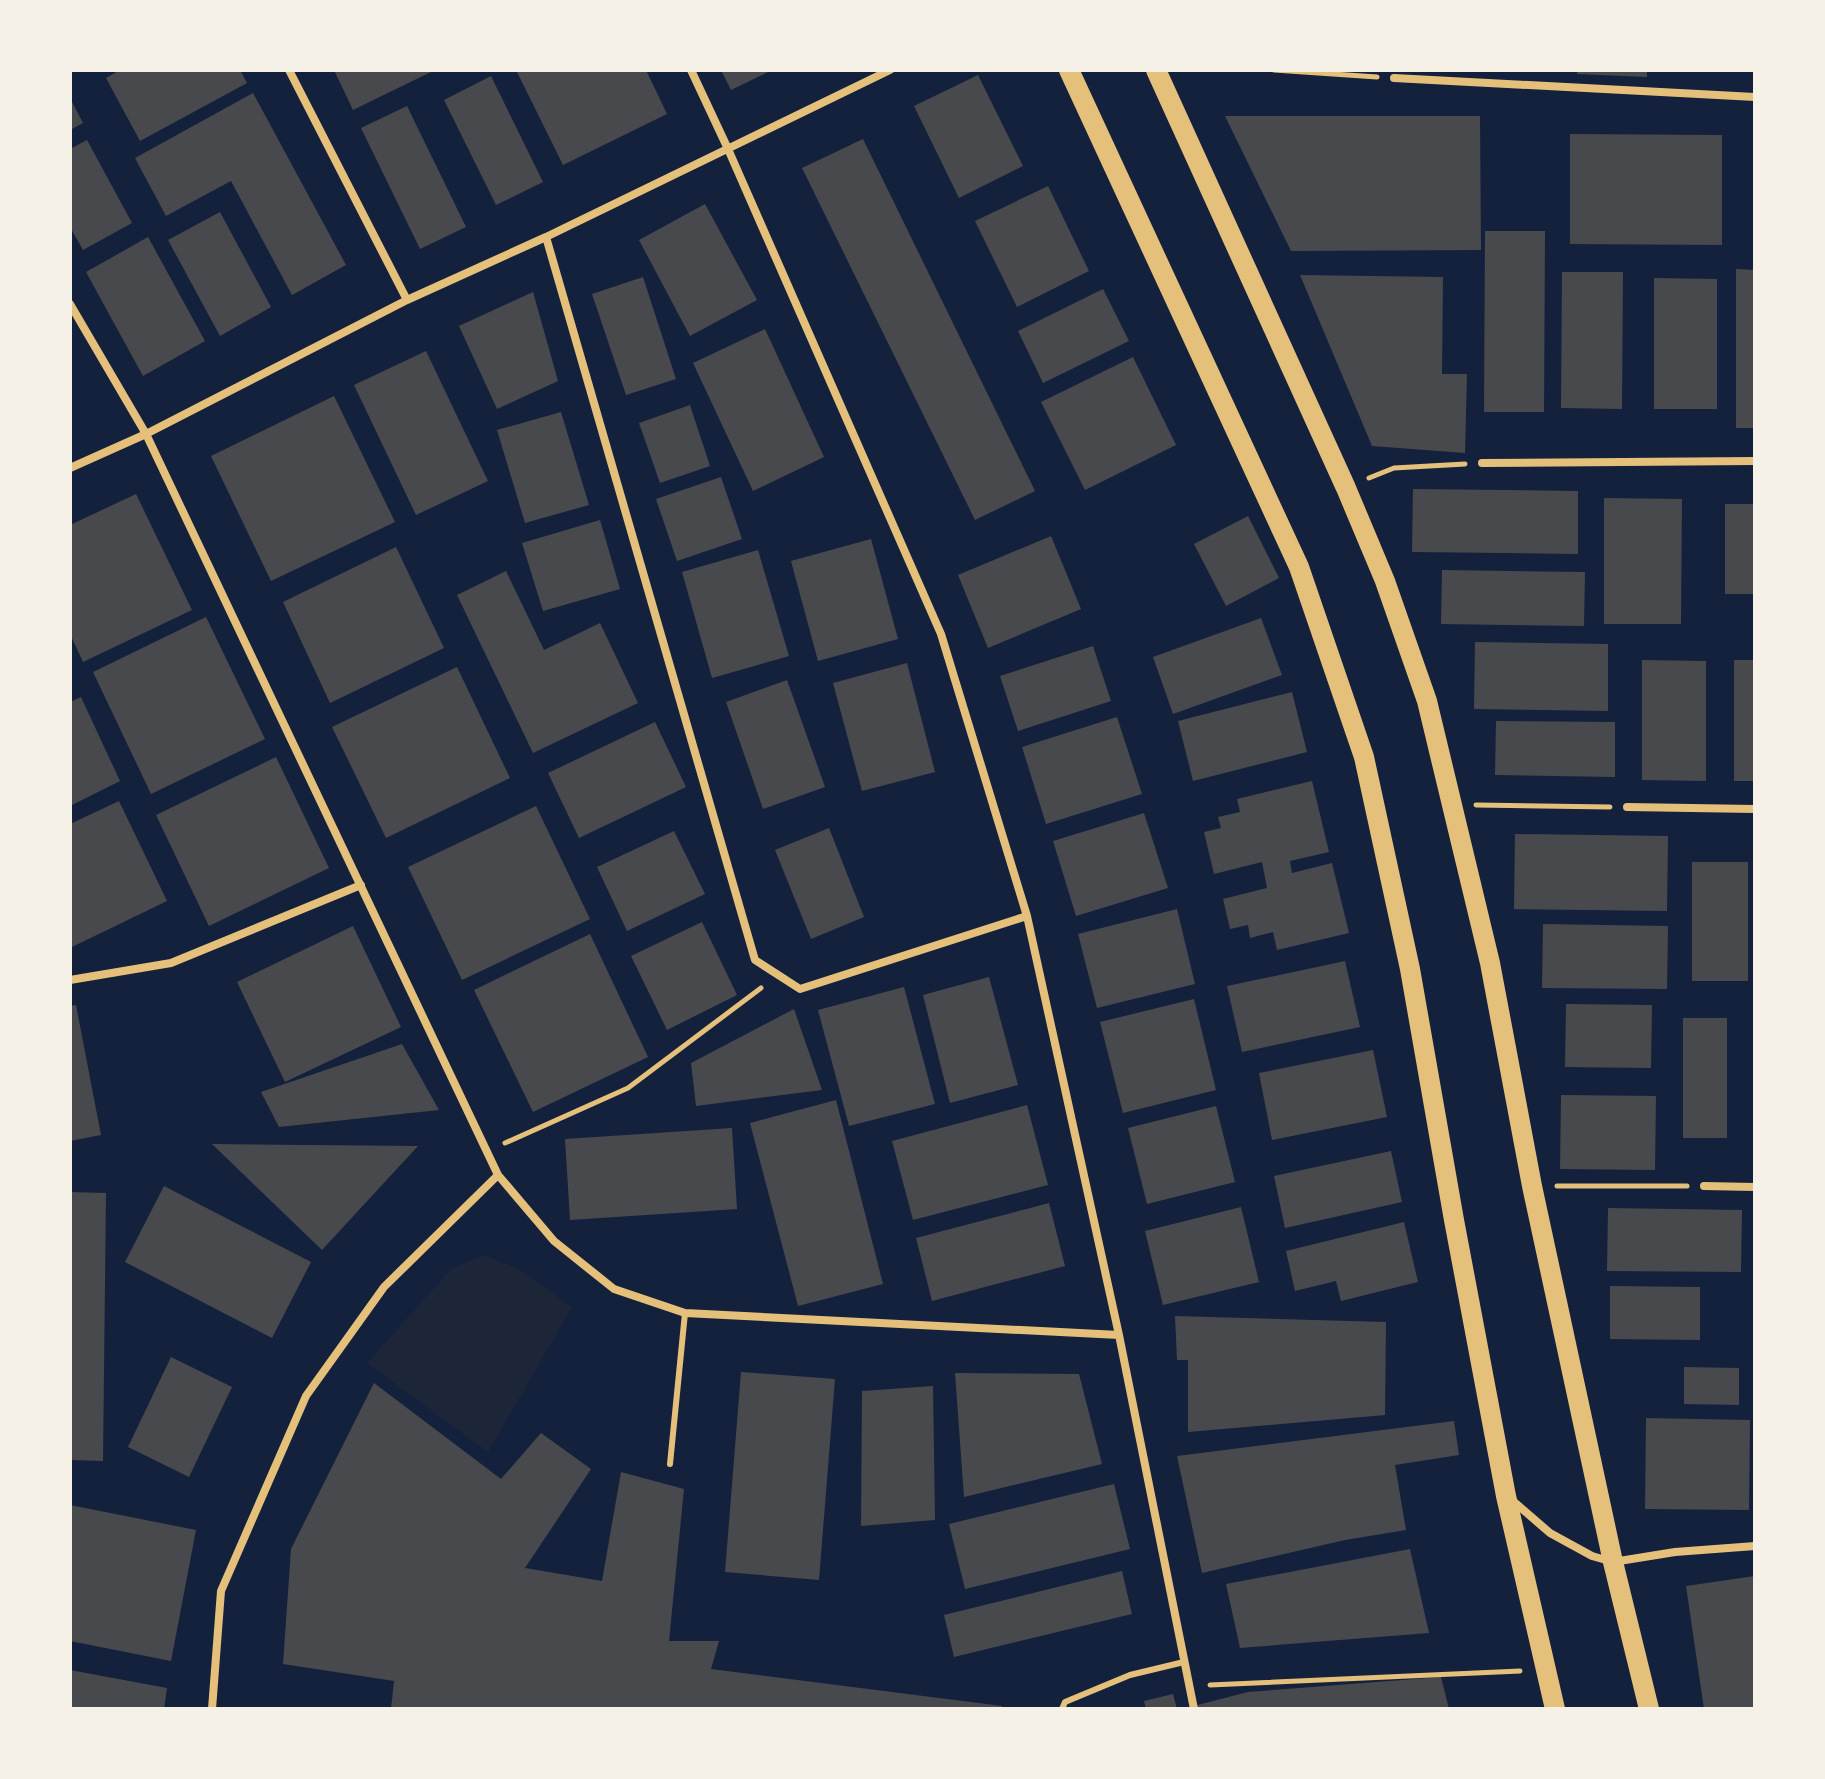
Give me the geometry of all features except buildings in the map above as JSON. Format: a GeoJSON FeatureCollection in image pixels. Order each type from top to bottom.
{"type":"FeatureCollection","features":[{"type":"Feature","properties":{"kind":"main road"},"geometry":{"type":"LineString","coordinates":[[1069,70],[1299,567],[1364,757],[1410,969],[1506,1496],[1555,1709]]}},
{"type":"Feature","properties":{"kind":"main road"},"geometry":{"type":"LineString","coordinates":[[1156,70],[1346,488],[1385,581],[1427,701],[1490,963],[1532,1186],[1613,1562],[1649,1709]]}},
{"type":"Feature","properties":{"kind":"street"},"geometry":{"type":"LineString","coordinates":[[289,70],[407,300]]}},
{"type":"Feature","properties":{"kind":"street"},"geometry":{"type":"LineString","coordinates":[[691,70],[941,634],[1027,916],[1119,1335],[1194,1709]]}},
{"type":"Feature","properties":{"kind":"street"},"geometry":{"type":"LineString","coordinates":[[70,468],[146,434],[407,300],[546,237],[890,70]]}},
{"type":"Feature","properties":{"kind":"street"},"geometry":{"type":"LineString","coordinates":[[1394,78],[1755,97]]}},
{"type":"Feature","properties":{"kind":"street"},"geometry":{"type":"LineString","coordinates":[[546,237],[755,960],[800,989],[1027,916]]}},
{"type":"Feature","properties":{"kind":"street"},"geometry":{"type":"LineString","coordinates":[[70,304],[146,434],[498,1175],[554,1241],[614,1289],[685,1313],[1119,1335]]}},
{"type":"Feature","properties":{"kind":"street"},"geometry":{"type":"LineString","coordinates":[[1482,463],[1755,461]]}},
{"type":"Feature","properties":{"kind":"street"},"geometry":{"type":"LineString","coordinates":[[1627,807],[1755,809]]}},
{"type":"Feature","properties":{"kind":"street"},"geometry":{"type":"LineString","coordinates":[[70,980],[171,963],[361,885]]}},
{"type":"Feature","properties":{"kind":"street"},"geometry":{"type":"LineString","coordinates":[[212,1709],[221,1591],[306,1396],[384,1287],[498,1175]]}},
{"type":"Feature","properties":{"kind":"street"},"geometry":{"type":"LineString","coordinates":[[1704,1186],[1755,1187]]}},
{"type":"Feature","properties":{"kind":"street"},"geometry":{"type":"LineString","coordinates":[[1506,1496],[1550,1533],[1592,1556],[1613,1562],[1675,1552],[1755,1546]]}},
{"type":"Feature","properties":{"kind":"lane"},"geometry":{"type":"LineString","coordinates":[[670,1464],[685,1313]]}},
{"type":"Feature","properties":{"kind":"lane"},"geometry":{"type":"LineString","coordinates":[[1062,1709],[1065,1702],[1130,1675],[1184,1662]]}},
{"type":"Feature","properties":{"kind":"path"},"geometry":{"type":"LineString","coordinates":[[1274,70],[1394,78]]}},
{"type":"Feature","properties":{"kind":"path"},"geometry":{"type":"LineString","coordinates":[[1346,488],[1394,468],[1482,463]]}},
{"type":"Feature","properties":{"kind":"path"},"geometry":{"type":"LineString","coordinates":[[1454,804],[1627,807]]}},
{"type":"Feature","properties":{"kind":"path"},"geometry":{"type":"LineString","coordinates":[[487,1151],[628,1088],[778,975]]}},
{"type":"Feature","properties":{"kind":"path"},"geometry":{"type":"LineString","coordinates":[[1532,1186],[1704,1186]]}},
{"type":"Feature","properties":{"kind":"path"},"geometry":{"type":"LineString","coordinates":[[1189,1685],[1546,1670]]}},
{"type":"Feature","properties":{"kind":"shaded area"},"geometry":{"type":"Polygon","coordinates":[[[483,1255],[519,1269],[572,1307],[488,1452],[367,1363],[451,1269],[483,1255]]]}}]}
